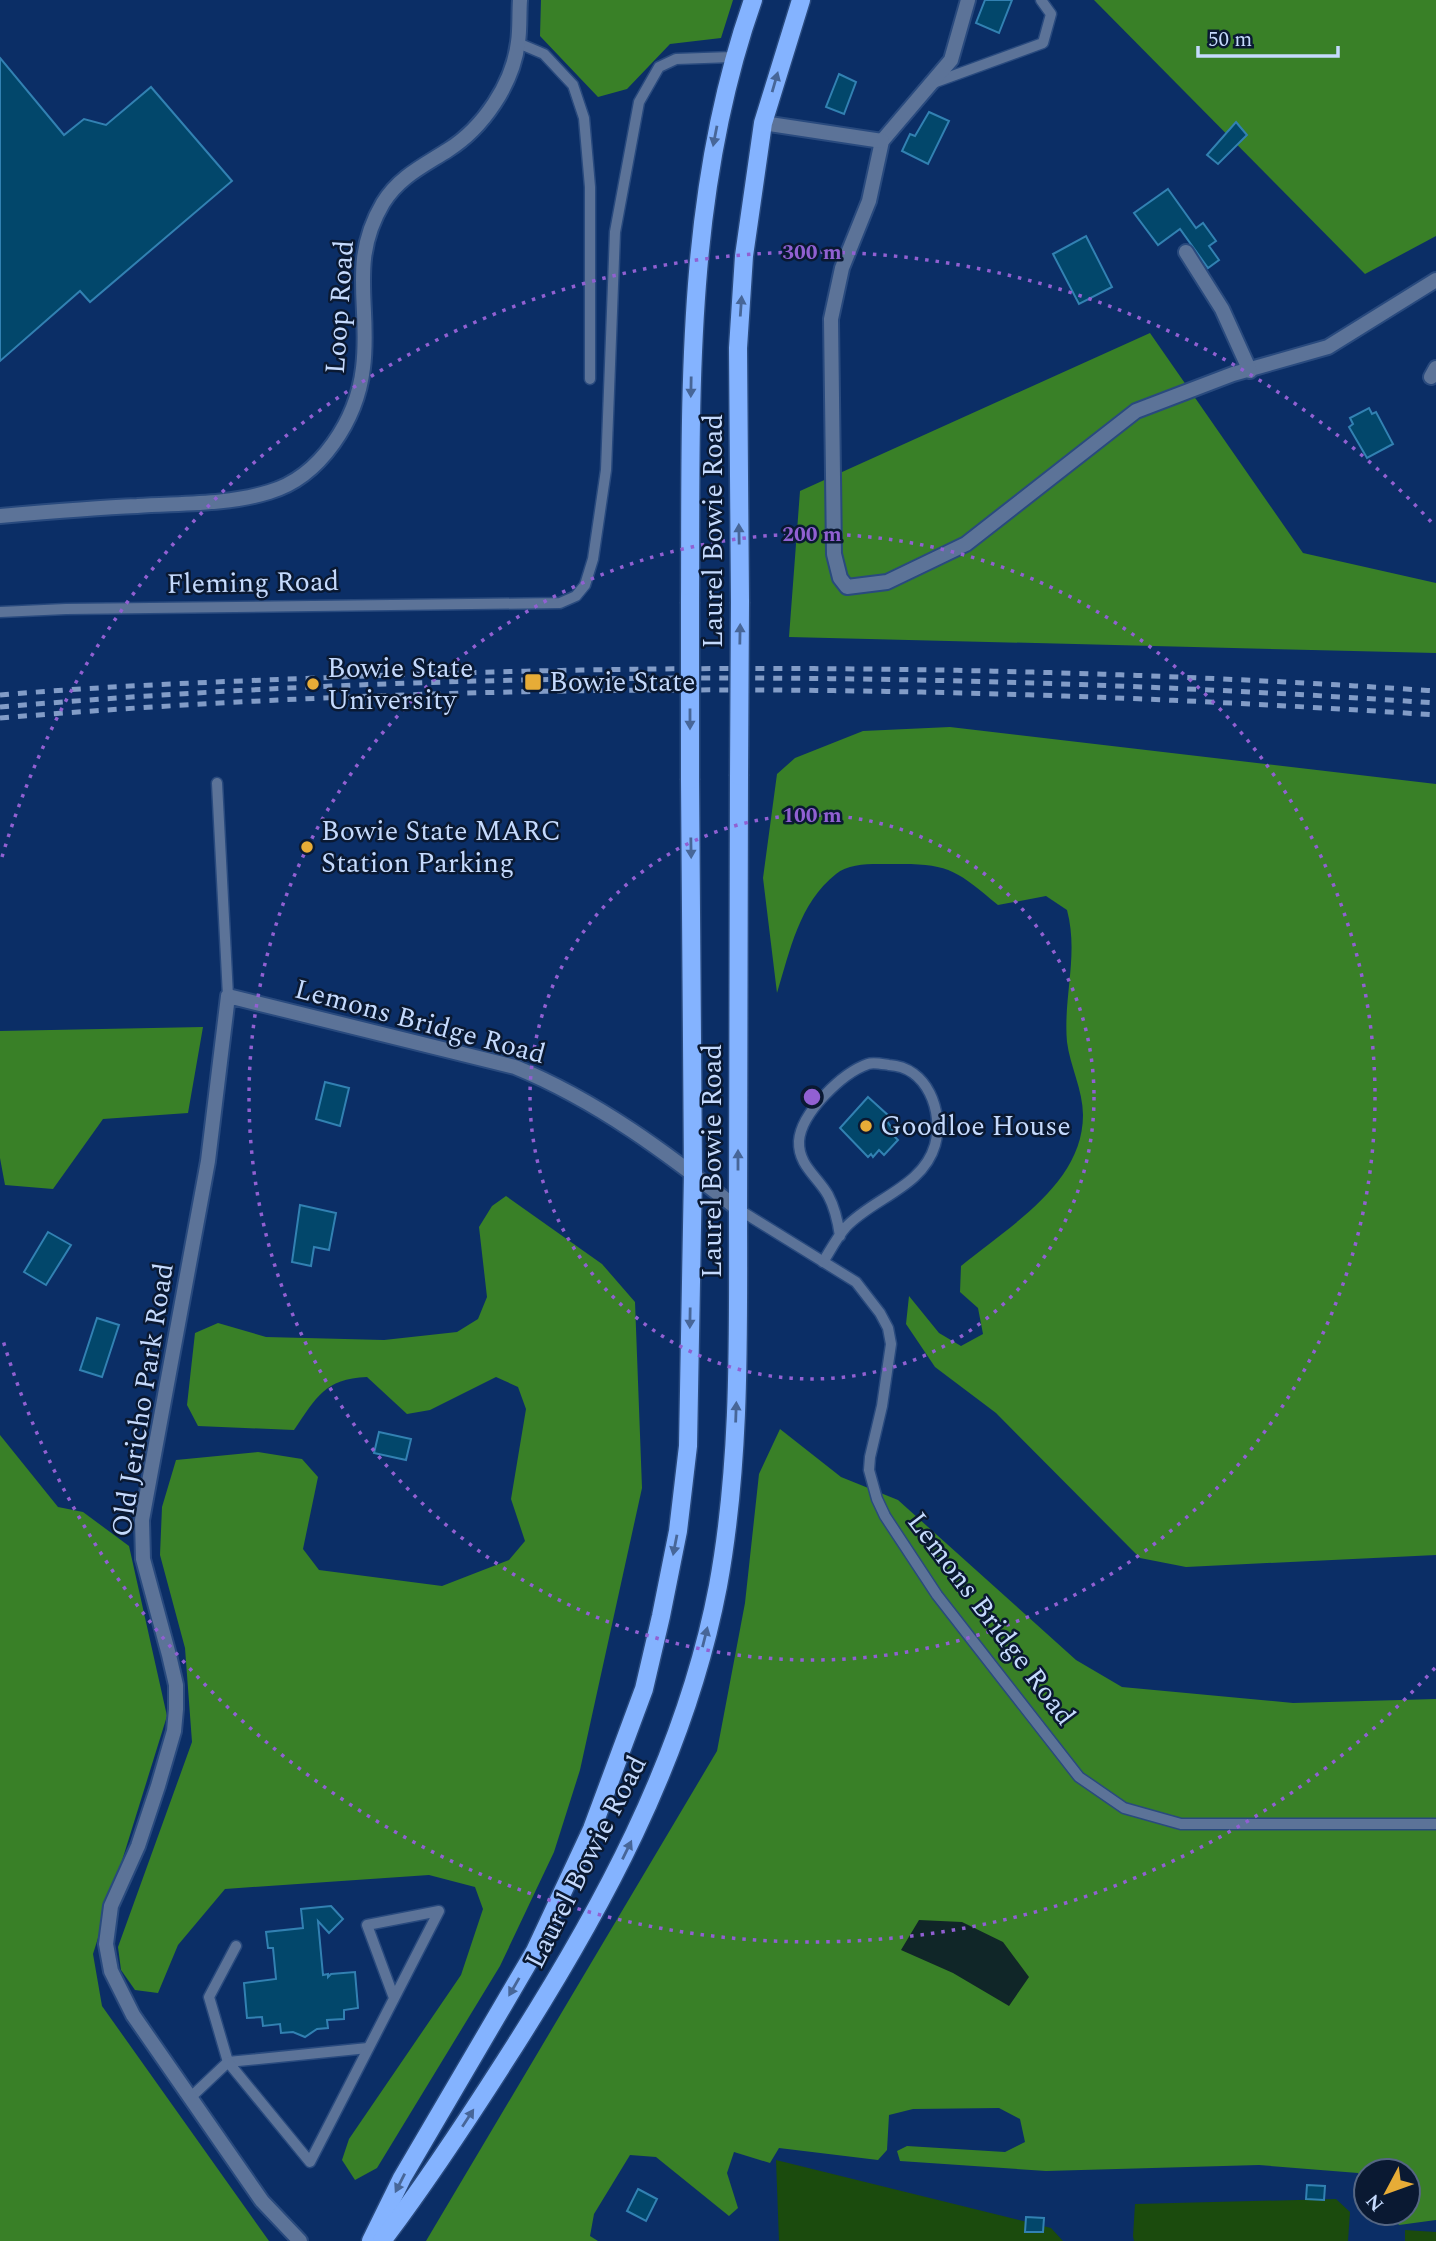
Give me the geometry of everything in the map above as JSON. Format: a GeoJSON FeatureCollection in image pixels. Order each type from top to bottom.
{"type":"FeatureCollection","features":[{"type":"Feature","properties":{"kind":"main road","name":"Laurel Bowie Road"},"geometry":{"type":"LineString","coordinates":[[371,2241],[402,2178],[535,1951],[592,1829],[643,1689],[678,1531],[688,1446],[693,1173],[690,602],[691,404],[696,274],[706,181],[732,57],[753,0]]}},
{"type":"Feature","properties":{"kind":"main road","name":"Laurel Bowie Road"},"geometry":{"type":"LineString","coordinates":[[382,2241],[431,2176],[542,2003],[612,1879],[669,1756],[698,1663],[717,1588],[730,1502],[739,1320],[738,348],[744,256],[763,123],[801,0]]}},
{"type":"Feature","properties":{"kind":"street","name":"Loop Road"},"geometry":{"type":"LineString","coordinates":[[0,516],[249,497],[290,483],[307,469],[342,432],[357,398],[363,367],[362,262],[371,223],[388,195],[406,175],[450,149],[484,116],[510,74],[519,43],[520,0]]}},
{"type":"Feature","properties":{"kind":"street"},"geometry":{"type":"LineString","coordinates":[[968,0],[951,60],[882,141],[869,201],[842,268],[831,319],[834,554],[840,578],[847,587],[887,582],[966,544],[1136,411],[1207,382],[1328,346],[1436,281]]}},
{"type":"Feature","properties":{"kind":"street"},"geometry":{"type":"LineString","coordinates":[[763,123],[882,141]]}},
{"type":"Feature","properties":{"kind":"street"},"geometry":{"type":"LineString","coordinates":[[1186,253],[1213,292],[1250,371]]}},
{"type":"Feature","properties":{"kind":"street","name":"Lemons Bridge Road"},"geometry":{"type":"LineString","coordinates":[[228,996],[515,1067],[573,1093],[622,1123],[693,1173],[738,1209]]}},
{"type":"Feature","properties":{"kind":"street","name":"Old Jericho Park Road"},"geometry":{"type":"LineString","coordinates":[[228,996],[208,1161],[142,1520],[141,1542],[147,1583],[176,1685],[174,1731],[138,1846],[111,1906],[106,1944],[111,1971],[123,1998],[262,2201],[300,2241]]}},
{"type":"Feature","properties":{"kind":"lane"},"geometry":{"type":"LineString","coordinates":[[933,83],[1042,43],[1051,14],[1041,0]]}},
{"type":"Feature","properties":{"kind":"lane"},"geometry":{"type":"LineString","coordinates":[[519,43],[544,54],[573,85],[583,118],[590,187],[590,379]]}},
{"type":"Feature","properties":{"kind":"lane","name":"Fleming Road"},"geometry":{"type":"LineString","coordinates":[[0,612],[66,608],[560,603],[576,596],[590,572],[606,470],[609,328],[615,232],[639,102],[659,67],[676,59],[732,57]]}},
{"type":"Feature","properties":{"kind":"lane"},"geometry":{"type":"LineString","coordinates":[[217,783],[228,996]]}},
{"type":"Feature","properties":{"kind":"lane"},"geometry":{"type":"LineString","coordinates":[[823,1262],[847,1226],[912,1178],[934,1147],[937,1124],[935,1104],[923,1081],[901,1066],[869,1063],[842,1080],[806,1117],[799,1139],[802,1160],[828,1195],[840,1236]]}},
{"type":"Feature","properties":{"kind":"lane","name":"Lemons Bridge Road"},"geometry":{"type":"LineString","coordinates":[[738,1209],[856,1282],[888,1328],[891,1344],[888,1374],[869,1470],[884,1516],[937,1595],[1079,1777],[1124,1808],[1181,1824],[1436,1824]]}},
{"type":"Feature","properties":{"kind":"lane"},"geometry":{"type":"LineString","coordinates":[[236,1946],[209,1997],[228,2062],[310,2162],[439,1911],[367,1925],[394,1998]]}},
{"type":"Feature","properties":{"kind":"lane"},"geometry":{"type":"LineString","coordinates":[[191,2097],[228,2062],[368,2048]]}},
{"type":"Feature","properties":{"kind":"green space"},"geometry":{"type":"Polygon","coordinates":[[[541,0],[733,0],[721,38],[670,44],[627,89],[598,97],[540,36],[541,0]]]}},
{"type":"Feature","properties":{"kind":"green space"},"geometry":{"type":"Polygon","coordinates":[[[1094,0],[1436,0],[1436,236],[1365,274],[1094,0]]]}},
{"type":"Feature","properties":{"kind":"green space"},"geometry":{"type":"Polygon","coordinates":[[[1150,333],[1303,553],[1436,583],[1436,653],[789,637],[800,491],[1150,333]]]}},
{"type":"Feature","properties":{"kind":"green space"},"geometry":{"type":"Polygon","coordinates":[[[950,727],[1436,784],[1436,1555],[1186,1567],[1140,1558],[996,1413],[935,1367],[906,1324],[909,1296],[939,1333],[961,1346],[983,1334],[978,1308],[960,1292],[961,1266],[1040,1202],[1071,1162],[1080,1140],[1082,1106],[1067,1042],[1066,1025],[1072,943],[1067,910],[1046,896],[998,905],[961,876],[940,867],[863,864],[848,867],[823,886],[804,913],[777,993],[763,878],[777,774],[795,758],[863,731],[950,727]]]}},
{"type":"Feature","properties":{"kind":"green space"},"geometry":{"type":"Polygon","coordinates":[[[203,1027],[188,1113],[103,1119],[53,1189],[5,1185],[0,1158],[0,1031],[203,1027]]]}},
{"type":"Feature","properties":{"kind":"green space"},"geometry":{"type":"Polygon","coordinates":[[[506,1196],[602,1264],[635,1302],[642,1488],[580,1770],[554,1852],[500,1966],[377,2168],[355,2180],[342,2160],[349,2139],[461,1975],[483,1909],[475,1887],[429,1875],[225,1889],[178,1945],[158,1993],[135,1990],[121,1970],[118,1947],[192,1742],[185,1648],[160,1555],[162,1507],[176,1460],[258,1452],[302,1459],[318,1477],[303,1549],[319,1570],[442,1586],[509,1560],[525,1541],[511,1499],[526,1409],[518,1387],[496,1377],[430,1410],[407,1414],[367,1377],[352,1378],[323,1392],[294,1430],[198,1426],[187,1405],[195,1333],[218,1323],[266,1337],[384,1340],[457,1332],[478,1319],[487,1297],[479,1227],[492,1206],[506,1196]]]}},
{"type":"Feature","properties":{"kind":"green space"},"geometry":{"type":"Polygon","coordinates":[[[780,1429],[841,1477],[898,1500],[1076,1660],[1122,1687],[1293,1703],[1436,1699],[1436,2220],[1422,2222],[1422,2157],[1352,2157],[1352,2173],[1259,2165],[1046,2171],[900,2161],[897,2151],[907,2146],[1005,2152],[1025,2142],[1020,2119],[999,2108],[913,2109],[889,2115],[887,2150],[878,2160],[779,2148],[770,2163],[734,2152],[727,2173],[738,2208],[729,2216],[656,2157],[630,2155],[594,2214],[590,2236],[598,2241],[426,2241],[717,1751],[745,1603],[759,1474],[780,1429]]]}},
{"type":"Feature","properties":{"kind":"green space"},"geometry":{"type":"Polygon","coordinates":[[[0,1435],[58,1507],[83,1512],[129,1546],[167,1716],[93,1954],[102,2006],[269,2241],[0,2241],[0,1435]]]}},
{"type":"Feature","properties":{"kind":"green space"},"geometry":{"type":"Polygon","coordinates":[[[776,2160],[1051,2228],[1063,2241],[779,2241],[776,2160]]]}},
{"type":"Feature","properties":{"kind":"green space"},"geometry":{"type":"Polygon","coordinates":[[[1336,2199],[1350,2212],[1348,2241],[1134,2241],[1133,2236],[1135,2204],[1336,2199]]]}},
{"type":"Feature","properties":{"kind":"green space"},"geometry":{"type":"Polygon","coordinates":[[[1405,2230],[1436,2232],[1436,2241],[1405,2241],[1405,2230]]]}},
{"type":"Feature","properties":{"kind":"shaded area"},"geometry":{"type":"Polygon","coordinates":[[[919,1920],[962,1922],[1003,1942],[1029,1977],[1009,2006],[953,1973],[901,1950],[919,1920]]]}},
{"type":"Feature","properties":{"kind":"building"},"geometry":{"type":"Polygon","coordinates":[[[985,0],[1012,0],[999,33],[976,23],[985,0]]]}},
{"type":"Feature","properties":{"kind":"building"},"geometry":{"type":"Polygon","coordinates":[[[0,58],[64,135],[84,119],[106,125],[151,87],[232,181],[90,302],[80,291],[0,361],[0,58]]]}},
{"type":"Feature","properties":{"kind":"building"},"geometry":{"type":"Polygon","coordinates":[[[839,74],[856,82],[844,114],[826,107],[839,74]]]}},
{"type":"Feature","properties":{"kind":"building"},"geometry":{"type":"Polygon","coordinates":[[[929,112],[949,121],[928,164],[902,151],[910,134],[915,136],[929,112]]]}},
{"type":"Feature","properties":{"kind":"building"},"geometry":{"type":"Polygon","coordinates":[[[1236,122],[1247,135],[1218,164],[1207,155],[1236,122]]]}},
{"type":"Feature","properties":{"kind":"building"},"geometry":{"type":"Polygon","coordinates":[[[1168,189],[1196,228],[1203,223],[1216,241],[1209,246],[1219,260],[1208,268],[1180,229],[1158,245],[1134,213],[1168,189]]]}},
{"type":"Feature","properties":{"kind":"building"},"geometry":{"type":"Polygon","coordinates":[[[1086,236],[1112,287],[1079,304],[1053,254],[1086,236]]]}},
{"type":"Feature","properties":{"kind":"building"},"geometry":{"type":"Polygon","coordinates":[[[1369,408],[1372,414],[1376,412],[1393,444],[1367,458],[1349,427],[1353,424],[1350,418],[1369,408]]]}},
{"type":"Feature","properties":{"kind":"building"},"geometry":{"type":"Polygon","coordinates":[[[325,1082],[349,1088],[340,1126],[316,1119],[325,1082]]]}},
{"type":"Feature","properties":{"kind":"building","name":"Goodloe House"},"geometry":{"type":"Polygon","coordinates":[[[868,1097],[890,1117],[887,1121],[893,1130],[891,1133],[898,1140],[884,1155],[879,1150],[873,1157],[871,1154],[868,1157],[840,1128],[868,1097]]]}},
{"type":"Feature","properties":{"kind":"building"},"geometry":{"type":"Polygon","coordinates":[[[300,1205],[336,1213],[329,1250],[314,1247],[311,1266],[292,1262],[300,1205]]]}},
{"type":"Feature","properties":{"kind":"building"},"geometry":{"type":"Polygon","coordinates":[[[48,1232],[71,1245],[46,1285],[24,1272],[48,1232]]]}},
{"type":"Feature","properties":{"kind":"building"},"geometry":{"type":"Polygon","coordinates":[[[97,1318],[119,1325],[102,1377],[80,1370],[97,1318]]]}},
{"type":"Feature","properties":{"kind":"building"},"geometry":{"type":"Polygon","coordinates":[[[379,1432],[411,1439],[406,1460],[374,1453],[379,1432]]]}},
{"type":"Feature","properties":{"kind":"building"},"geometry":{"type":"Polygon","coordinates":[[[331,1906],[343,1919],[329,1933],[318,1921],[323,1975],[328,1974],[328,1977],[331,1974],[355,1972],[358,2008],[344,2010],[344,2019],[327,2020],[328,2028],[317,2029],[305,2037],[293,2032],[281,2033],[280,2024],[263,2026],[262,2017],[247,2018],[244,1983],[276,1979],[273,1948],[268,1948],[266,1932],[303,1928],[301,1909],[331,1906]]]}},
{"type":"Feature","properties":{"kind":"building"},"geometry":{"type":"Polygon","coordinates":[[[1307,2185],[1325,2186],[1324,2200],[1306,2199],[1307,2185]]]}},
{"type":"Feature","properties":{"kind":"building"},"geometry":{"type":"Polygon","coordinates":[[[638,2189],[657,2199],[646,2221],[627,2211],[638,2189]]]}},
{"type":"Feature","properties":{"kind":"building"},"geometry":{"type":"Polygon","coordinates":[[[1026,2217],[1044,2218],[1043,2232],[1025,2232],[1026,2217]]]}},
{"type":"Feature","properties":{"kind":"railway"},"geometry":{"type":"LineString","coordinates":[[0,695],[158,685],[457,673],[737,668],[1157,676],[1436,691]]}},
{"type":"Feature","properties":{"kind":"railway"},"geometry":{"type":"LineString","coordinates":[[0,707],[358,685],[718,678],[1078,684],[1436,703]]}},
{"type":"Feature","properties":{"kind":"railway"},"geometry":{"type":"LineString","coordinates":[[0,718],[179,705],[359,697],[538,691],[718,690],[1077,696],[1436,715]]}},
{"type":"Feature","properties":{"kind":"place","name":"Bowie State"},"geometry":{"type":"Point","coordinates":[533,682]}},
{"type":"Feature","properties":{"kind":"place","name":"Bowie State University"},"geometry":{"type":"Point","coordinates":[313,684]}},
{"type":"Feature","properties":{"kind":"place","name":"Bowie State MARC Station Parking"},"geometry":{"type":"Point","coordinates":[307,847]}},
{"type":"Feature","properties":{"kind":"place","name":"Goodloe House"},"geometry":{"type":"Point","coordinates":[866,1126]}}]}
